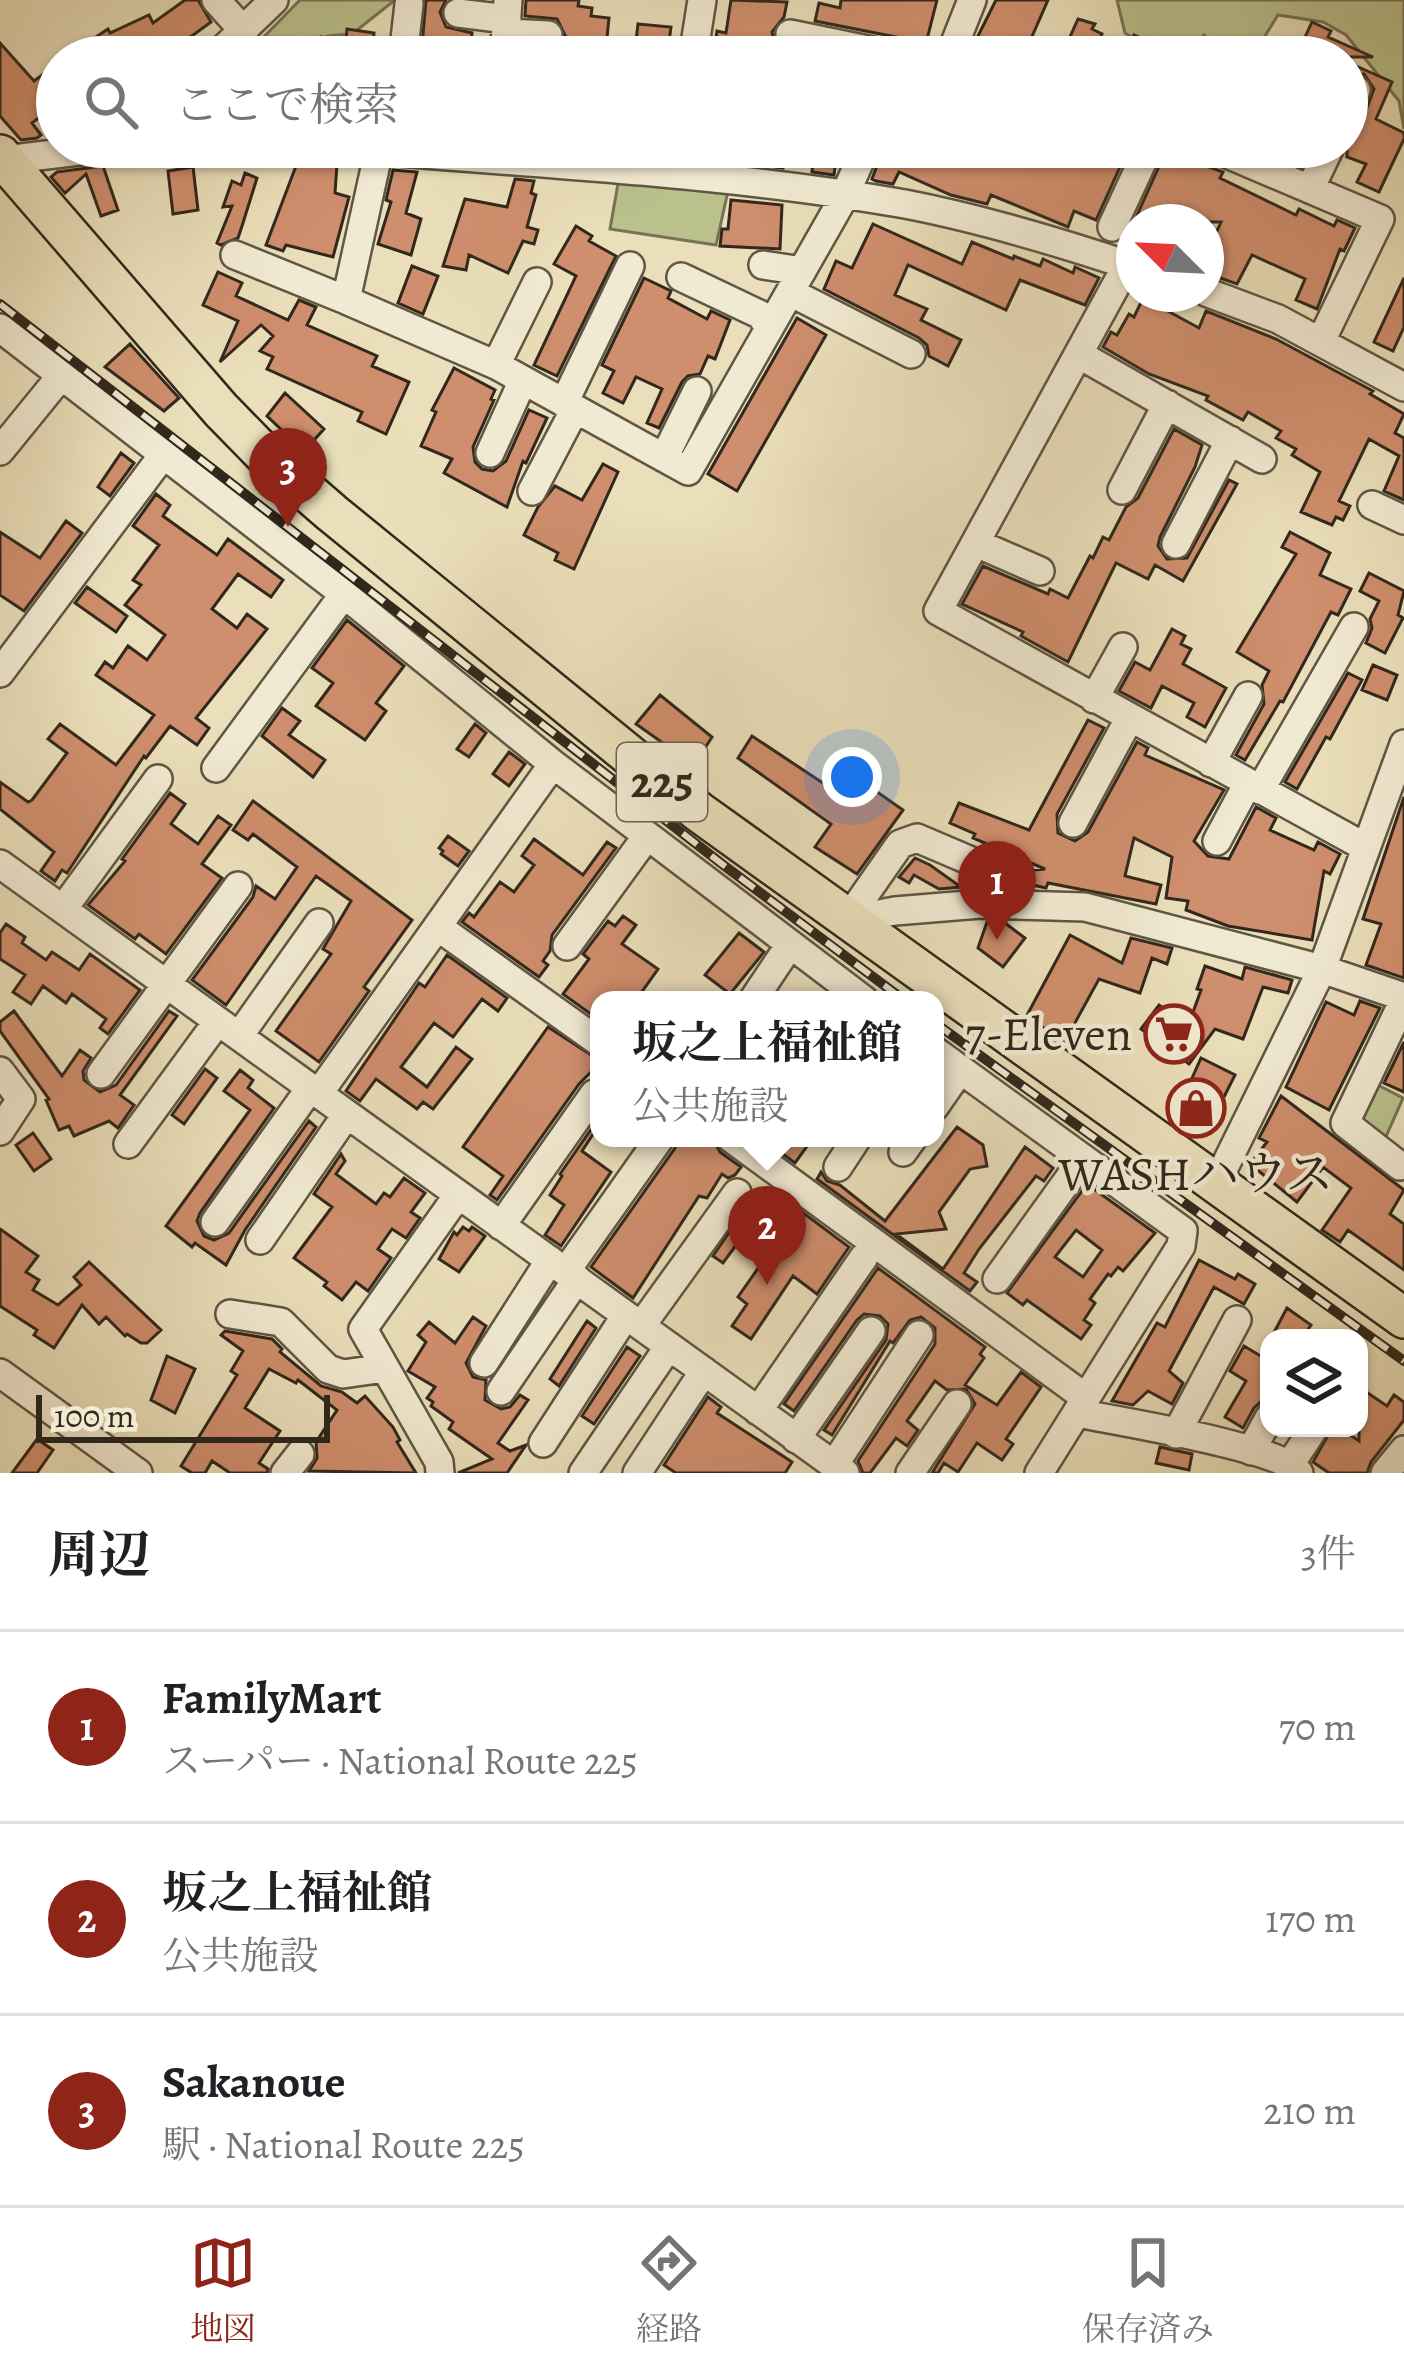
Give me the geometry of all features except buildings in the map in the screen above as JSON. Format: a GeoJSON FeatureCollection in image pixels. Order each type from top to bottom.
{"type":"FeatureCollection","features":[{"type":"Feature","properties":{"kind":"highway","name":"225"},"geometry":{"type":"LineString","coordinates":[[3,158],[151,332],[265,455],[698,812],[1404,1318]]}},
{"type":"Feature","properties":{"kind":"street"},"geometry":{"type":"LineString","coordinates":[[216,0],[241,28]]}},
{"type":"Feature","properties":{"kind":"street"},"geometry":{"type":"LineString","coordinates":[[234,36],[274,0]]}},
{"type":"Feature","properties":{"kind":"street"},"geometry":{"type":"LineString","coordinates":[[696,36],[702,0]]}},
{"type":"Feature","properties":{"kind":"street"},"geometry":{"type":"LineString","coordinates":[[962,36],[972,0]]}},
{"type":"Feature","properties":{"kind":"street"},"geometry":{"type":"LineString","coordinates":[[406,36],[409,4]]}},
{"type":"Feature","properties":{"kind":"street"},"geometry":{"type":"LineString","coordinates":[[458,14],[548,35]]}},
{"type":"Feature","properties":{"kind":"street"},"geometry":{"type":"LineString","coordinates":[[790,34],[800,36]]}},
{"type":"Feature","properties":{"kind":"street"},"geometry":{"type":"LineString","coordinates":[[3,158],[36,155]]}},
{"type":"Feature","properties":{"kind":"street"},"geometry":{"type":"LineString","coordinates":[[346,300],[385,168]]}},
{"type":"Feature","properties":{"kind":"street"},"geometry":{"type":"LineString","coordinates":[[713,168],[953,214],[1116,261]]}},
{"type":"Feature","properties":{"kind":"street"},"geometry":{"type":"LineString","coordinates":[[235,256],[496,365],[688,471],[857,168]]}},
{"type":"Feature","properties":{"kind":"street"},"geometry":{"type":"LineString","coordinates":[[1112,226],[1139,168]]}},
{"type":"Feature","properties":{"kind":"street"},"geometry":{"type":"LineString","coordinates":[[1285,168],[1310,189],[1380,220],[1321,341]]}},
{"type":"Feature","properties":{"kind":"street"},"geometry":{"type":"LineString","coordinates":[[1310,189],[1320,168]]}},
{"type":"Feature","properties":{"kind":"street"},"geometry":{"type":"LineString","coordinates":[[764,265],[911,354]]}},
{"type":"Feature","properties":{"kind":"street"},"geometry":{"type":"LineString","coordinates":[[532,490],[630,266]]}},
{"type":"Feature","properties":{"kind":"street"},"geometry":{"type":"LineString","coordinates":[[681,277],[759,314],[770,327]]}},
{"type":"Feature","properties":{"kind":"street"},"geometry":{"type":"LineString","coordinates":[[496,365],[537,282]]}},
{"type":"Feature","properties":{"kind":"street"},"geometry":{"type":"LineString","coordinates":[[1116,291],[938,611],[1365,847]]}},
{"type":"Feature","properties":{"kind":"street"},"geometry":{"type":"LineString","coordinates":[[1224,299],[1400,374]]}},
{"type":"Feature","properties":{"kind":"street"},"geometry":{"type":"LineString","coordinates":[[0,328],[344,594],[554,764],[852,991]]}},
{"type":"Feature","properties":{"kind":"street"},"geometry":{"type":"LineString","coordinates":[[1080,355],[1262,459]]}},
{"type":"Feature","properties":{"kind":"street"},"geometry":{"type":"LineString","coordinates":[[0,451],[61,376]]}},
{"type":"Feature","properties":{"kind":"street"},"geometry":{"type":"LineString","coordinates":[[490,453],[523,380]]}},
{"type":"Feature","properties":{"kind":"street"},"geometry":{"type":"LineString","coordinates":[[664,458],[697,391]]}},
{"type":"Feature","properties":{"kind":"street"},"geometry":{"type":"LineString","coordinates":[[1122,490],[1167,404]]}},
{"type":"Feature","properties":{"kind":"street"},"geometry":{"type":"LineString","coordinates":[[1176,544],[1230,440]]}},
{"type":"Feature","properties":{"kind":"street"},"geometry":{"type":"LineString","coordinates":[[0,673],[163,455]]}},
{"type":"Feature","properties":{"kind":"street"},"geometry":{"type":"LineString","coordinates":[[1372,505],[1404,520]]}},
{"type":"Feature","properties":{"kind":"street"},"geometry":{"type":"LineString","coordinates":[[976,543],[1040,571]]}},
{"type":"Feature","properties":{"kind":"street"},"geometry":{"type":"LineString","coordinates":[[216,768],[344,594]]}},
{"type":"Feature","properties":{"kind":"street"},"geometry":{"type":"LineString","coordinates":[[1217,842],[1254,787],[1329,651],[1354,626]]}},
{"type":"Feature","properties":{"kind":"street"},"geometry":{"type":"LineString","coordinates":[[1094,699],[1123,647]]}},
{"type":"Feature","properties":{"kind":"street"},"geometry":{"type":"LineString","coordinates":[[1211,763],[1248,695]]}},
{"type":"Feature","properties":{"kind":"street"},"geometry":{"type":"LineString","coordinates":[[1073,823],[1130,718]]}},
{"type":"Feature","properties":{"kind":"street"},"geometry":{"type":"LineString","coordinates":[[1216,1184],[1322,969],[1404,745]]}},
{"type":"Feature","properties":{"kind":"street"},"geometry":{"type":"LineString","coordinates":[[215,1222],[438,927],[554,764]]}},
{"type":"Feature","properties":{"kind":"street"},"geometry":{"type":"LineString","coordinates":[[63,909],[158,779]]}},
{"type":"Feature","properties":{"kind":"street"},"geometry":{"type":"LineString","coordinates":[[567,946],[647,836]]}},
{"type":"Feature","properties":{"kind":"street"},"geometry":{"type":"LineString","coordinates":[[847,920],[900,844],[917,838],[985,867]]}},
{"type":"Feature","properties":{"kind":"street"},"geometry":{"type":"LineString","coordinates":[[0,864],[670,1346],[828,1467],[919,1335]]}},
{"type":"Feature","properties":{"kind":"street"},"geometry":{"type":"LineString","coordinates":[[100,1074],[238,886]]}},
{"type":"Feature","properties":{"kind":"street"},"geometry":{"type":"LineString","coordinates":[[847,920],[980,904],[1084,907],[1322,969],[1404,999],[1346,1123],[1404,1165]]}},
{"type":"Feature","properties":{"kind":"street"},"geometry":{"type":"LineString","coordinates":[[128,1144],[319,923]]}},
{"type":"Feature","properties":{"kind":"street"},"geometry":{"type":"LineString","coordinates":[[438,927],[590,1036]]}},
{"type":"Feature","properties":{"kind":"street"},"geometry":{"type":"LineString","coordinates":[[759,991],[789,946]]}},
{"type":"Feature","properties":{"kind":"street"},"geometry":{"type":"LineString","coordinates":[[944,1058],[1183,1231],[1181,1246],[1039,1473]]}},
{"type":"Feature","properties":{"kind":"street"},"geometry":{"type":"LineString","coordinates":[[944,1093],[960,1070]]}},
{"type":"Feature","properties":{"kind":"street"},"geometry":{"type":"LineString","coordinates":[[0,1071],[22,1099],[0,1131]]}},
{"type":"Feature","properties":{"kind":"street"},"geometry":{"type":"LineString","coordinates":[[501,1226],[590,1100]]}},
{"type":"Feature","properties":{"kind":"street"},"geometry":{"type":"LineString","coordinates":[[260,1240],[347,1114]]}},
{"type":"Feature","properties":{"kind":"street"},"geometry":{"type":"LineString","coordinates":[[484,1363],[564,1270],[653,1147]]}},
{"type":"Feature","properties":{"kind":"street"},"geometry":{"type":"LineString","coordinates":[[743,1147],[1082,1405],[1251,1451],[1295,1468],[1310,1437]]}},
{"type":"Feature","properties":{"kind":"street"},"geometry":{"type":"LineString","coordinates":[[838,1167],[851,1147]]}},
{"type":"Feature","properties":{"kind":"street"},"geometry":{"type":"LineString","coordinates":[[997,1279],[1083,1159]]}},
{"type":"Feature","properties":{"kind":"street"},"geometry":{"type":"LineString","coordinates":[[543,1443],[737,1193]]}},
{"type":"Feature","properties":{"kind":"street"},"geometry":{"type":"LineString","coordinates":[[440,1473],[439,1462],[363,1329],[458,1195]]}},
{"type":"Feature","properties":{"kind":"street"},"geometry":{"type":"LineString","coordinates":[[758,1411],[864,1257]]}},
{"type":"Feature","properties":{"kind":"street"},"geometry":{"type":"LineString","coordinates":[[501,1391],[564,1270]]}},
{"type":"Feature","properties":{"kind":"street"},"geometry":{"type":"LineString","coordinates":[[230,1314],[281,1322],[328,1369],[343,1375],[386,1368]]}},
{"type":"Feature","properties":{"kind":"street"},"geometry":{"type":"LineString","coordinates":[[1176,1434],[1238,1320]]}},
{"type":"Feature","properties":{"kind":"street"},"geometry":{"type":"LineString","coordinates":[[796,1438],[871,1331]]}},
{"type":"Feature","properties":{"kind":"street"},"geometry":{"type":"LineString","coordinates":[[583,1473],[670,1346]]}},
{"type":"Feature","properties":{"kind":"street"},"geometry":{"type":"LineString","coordinates":[[637,1473],[704,1372]]}},
{"type":"Feature","properties":{"kind":"street"},"geometry":{"type":"LineString","coordinates":[[3,1381],[138,1473]]}},
{"type":"Feature","properties":{"kind":"street"},"geometry":{"type":"LineString","coordinates":[[910,1473],[957,1404]]}},
{"type":"Feature","properties":{"kind":"street"},"geometry":{"type":"LineString","coordinates":[[1251,1451],[1260,1434]]}},
{"type":"Feature","properties":{"kind":"street"},"geometry":{"type":"LineString","coordinates":[[1385,1473],[1404,1450]]}},
{"type":"Feature","properties":{"kind":"green space"},"geometry":{"type":"Polygon","coordinates":[[[300,0],[395,0],[352,34],[265,36],[300,0]]]}},
{"type":"Feature","properties":{"kind":"green space"},"geometry":{"type":"Polygon","coordinates":[[[1117,0],[1404,0],[1404,129],[1399,101],[1368,62],[1368,36],[1347,36],[1323,22],[1278,15],[1265,36],[1125,33],[1117,0]]]}},
{"type":"Feature","properties":{"kind":"green space"},"geometry":{"type":"Polygon","coordinates":[[[619,178],[728,191],[716,245],[610,229],[619,178]]]}},
{"type":"Feature","properties":{"kind":"green space"},"geometry":{"type":"Polygon","coordinates":[[[1374,1083],[1403,1098],[1384,1141],[1361,1126],[1360,1116],[1374,1083]]]}},
{"type":"Feature","properties":{"kind":"railway"},"geometry":{"type":"LineString","coordinates":[[0,304],[892,991]]}},
{"type":"Feature","properties":{"kind":"railway"},"geometry":{"type":"LineString","coordinates":[[944,1029],[1404,1361]]}},
{"type":"Feature","properties":{"kind":"place","name":"Sakanoue"},"geometry":{"type":"Point","coordinates":[288,527]}},
{"type":"Feature","properties":{"kind":"place","name":"FamilyMart"},"geometry":{"type":"Point","coordinates":[997,940]}},
{"type":"Feature","properties":{"kind":"place","name":"7-Eleven"},"geometry":{"type":"Point","coordinates":[1174,1034]}},
{"type":"Feature","properties":{"kind":"place","name":"WASHハウス"},"geometry":{"type":"Point","coordinates":[1196,1108]}},
{"type":"Feature","properties":{"kind":"place","name":"坂之上福祉館"},"geometry":{"type":"Point","coordinates":[767,1285]}}]}
